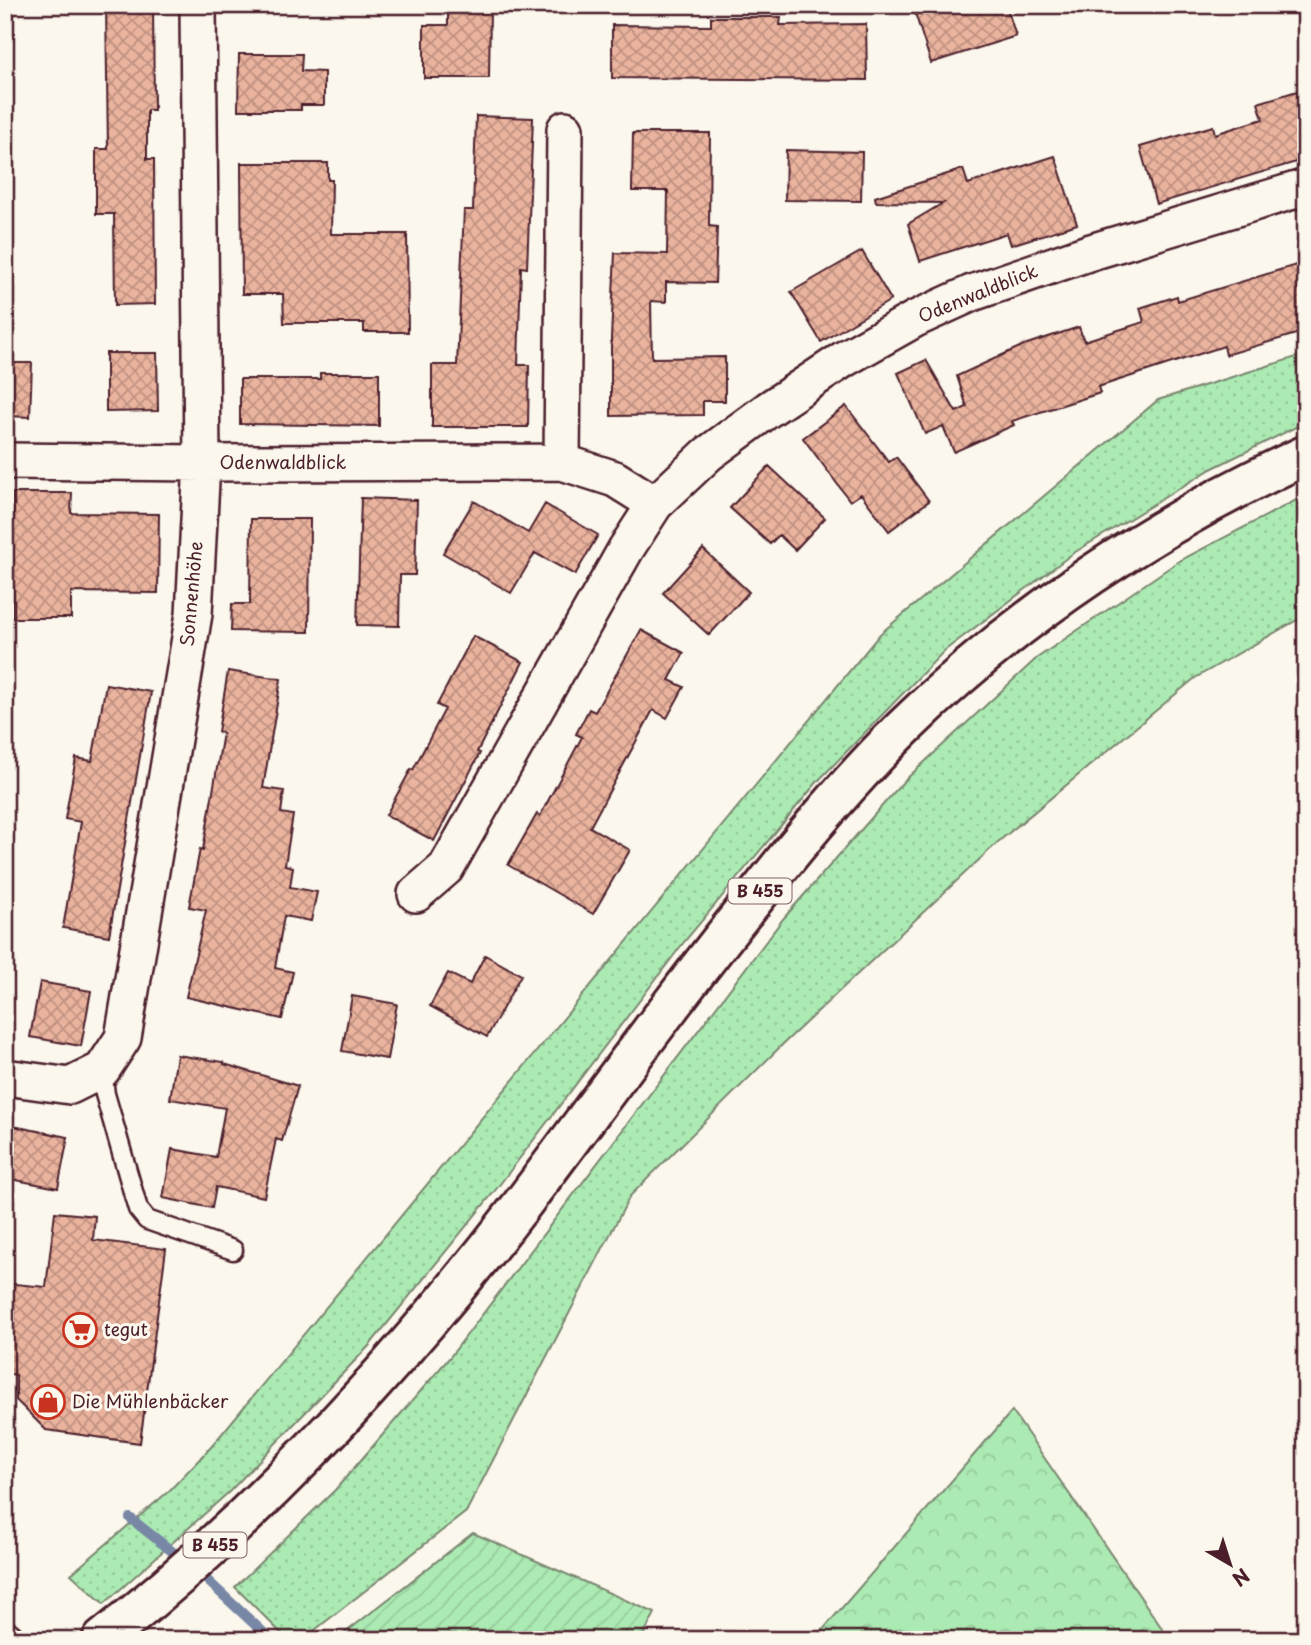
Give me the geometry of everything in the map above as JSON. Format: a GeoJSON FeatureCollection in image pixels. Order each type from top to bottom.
{"type":"FeatureCollection","features":[{"type":"Feature","properties":{"kind":"main road","name":"B 455"},"geometry":{"type":"LineString","coordinates":[[102,1640],[156,1597],[241,1522],[321,1443],[385,1372],[448,1298],[520,1206],[709,954],[845,788],[903,727],[965,671],[1030,618],[1098,571],[1170,527],[1306,455]]}},
{"type":"Feature","properties":{"kind":"street","name":"Sonnenhöhe"},"geometry":{"type":"LineString","coordinates":[[102,1070],[123,1038],[194,614],[202,463],[198,5]]}},
{"type":"Feature","properties":{"kind":"street"},"geometry":{"type":"LineString","coordinates":[[562,462],[565,128]]}},
{"type":"Feature","properties":{"kind":"street","name":"Odenwaldblick"},"geometry":{"type":"LineString","coordinates":[[416,894],[446,868],[626,549],[655,504],[708,454],[844,359],[915,319],[972,293],[1088,253],[1306,187]]}},
{"type":"Feature","properties":{"kind":"street","name":"Odenwaldblick"},"geometry":{"type":"LineString","coordinates":[[5,461],[562,462],[615,480],[655,504]]}},
{"type":"Feature","properties":{"kind":"street"},"geometry":{"type":"LineString","coordinates":[[5,1077],[70,1086],[102,1070]]}},
{"type":"Feature","properties":{"kind":"lane"},"geometry":{"type":"LineString","coordinates":[[102,1070],[105,1094],[138,1209],[147,1220],[233,1250]]}},
{"type":"Feature","properties":{"kind":"green space"},"geometry":{"type":"Polygon","coordinates":[[[1306,354],[1306,422],[1211,469],[1072,554],[944,651],[818,781],[684,942],[494,1192],[369,1346],[230,1491],[104,1604],[71,1574],[169,1491],[211,1447],[880,634],[1158,400],[1306,354]]]}},
{"type":"Feature","properties":{"kind":"green space"},"geometry":{"type":"Polygon","coordinates":[[[1306,495],[1306,615],[1195,678],[998,842],[783,1044],[630,1196],[466,1512],[302,1640],[288,1640],[235,1587],[335,1490],[450,1357],[783,919],[903,782],[1037,658],[1179,561],[1306,495]]]}},
{"type":"Feature","properties":{"kind":"green space"},"geometry":{"type":"Polygon","coordinates":[[[1012,1411],[1170,1640],[814,1640],[1012,1411]]]}},
{"type":"Feature","properties":{"kind":"green space"},"geometry":{"type":"Polygon","coordinates":[[[473,1533],[655,1613],[641,1640],[336,1640],[473,1533]]]}},
{"type":"Feature","properties":{"kind":"building"},"geometry":{"type":"Polygon","coordinates":[[[106,5],[153,5],[154,110],[147,110],[147,159],[154,159],[155,304],[115,305],[114,214],[96,214],[96,149],[108,149],[106,5]]]}},
{"type":"Feature","properties":{"kind":"building"},"geometry":{"type":"Polygon","coordinates":[[[940,5],[1006,5],[1016,36],[931,63],[915,13],[940,5]]]}},
{"type":"Feature","properties":{"kind":"building"},"geometry":{"type":"Polygon","coordinates":[[[448,8],[490,8],[489,78],[424,78],[424,25],[448,25],[448,8]]]}},
{"type":"Feature","properties":{"kind":"building"},"geometry":{"type":"Polygon","coordinates":[[[711,17],[781,17],[780,25],[866,24],[867,80],[612,78],[612,25],[711,26],[711,17]]]}},
{"type":"Feature","properties":{"kind":"building"},"geometry":{"type":"Polygon","coordinates":[[[239,54],[302,54],[301,71],[324,72],[324,105],[301,105],[301,110],[238,110],[239,54]]]}},
{"type":"Feature","properties":{"kind":"building"},"geometry":{"type":"Polygon","coordinates":[[[1297,91],[1306,118],[1306,159],[1156,204],[1140,147],[1213,126],[1215,134],[1263,119],[1258,103],[1297,91]]]}},
{"type":"Feature","properties":{"kind":"building"},"geometry":{"type":"Polygon","coordinates":[[[476,116],[533,118],[527,268],[521,267],[518,365],[529,365],[528,427],[432,427],[432,365],[457,365],[464,210],[473,210],[476,116]]]}},
{"type":"Feature","properties":{"kind":"building"},"geometry":{"type":"Polygon","coordinates":[[[633,133],[710,133],[709,226],[717,227],[715,283],[666,282],[666,302],[651,301],[652,358],[725,357],[725,401],[703,401],[703,415],[611,416],[615,253],[667,254],[668,191],[632,191],[633,133]]]}},
{"type":"Feature","properties":{"kind":"building"},"geometry":{"type":"Polygon","coordinates":[[[786,150],[862,152],[861,201],[785,200],[786,150]]]}},
{"type":"Feature","properties":{"kind":"building"},"geometry":{"type":"Polygon","coordinates":[[[1055,156],[1077,224],[1011,245],[1007,233],[920,261],[908,224],[943,203],[876,202],[875,197],[963,169],[968,184],[1055,156]]]}},
{"type":"Feature","properties":{"kind":"building"},"geometry":{"type":"Polygon","coordinates":[[[241,163],[328,163],[328,180],[332,180],[331,234],[407,234],[408,332],[364,332],[364,323],[284,323],[283,294],[242,294],[241,163]]]}},
{"type":"Feature","properties":{"kind":"building"},"geometry":{"type":"Polygon","coordinates":[[[862,251],[891,300],[821,342],[791,292],[862,251]]]}},
{"type":"Feature","properties":{"kind":"building"},"geometry":{"type":"Polygon","coordinates":[[[1306,262],[1306,331],[1226,355],[1224,346],[1098,387],[1100,393],[1012,421],[1014,425],[954,452],[943,426],[925,434],[898,373],[926,360],[956,412],[967,407],[957,376],[1024,345],[1079,327],[1084,341],[1144,322],[1140,308],[1177,296],[1178,301],[1306,262]]]}},
{"type":"Feature","properties":{"kind":"building"},"geometry":{"type":"Polygon","coordinates":[[[106,353],[157,353],[158,411],[106,412],[106,353]]]}},
{"type":"Feature","properties":{"kind":"building"},"geometry":{"type":"Polygon","coordinates":[[[5,363],[32,363],[30,417],[5,416],[5,363]]]}},
{"type":"Feature","properties":{"kind":"building"},"geometry":{"type":"Polygon","coordinates":[[[320,373],[379,373],[379,426],[240,424],[240,379],[320,379],[320,373]]]}},
{"type":"Feature","properties":{"kind":"building"},"geometry":{"type":"Polygon","coordinates":[[[846,406],[889,462],[896,457],[929,501],[889,531],[861,494],[850,501],[803,438],[846,406]]]}},
{"type":"Feature","properties":{"kind":"building"},"geometry":{"type":"Polygon","coordinates":[[[769,466],[825,518],[795,550],[779,535],[770,544],[730,508],[769,466]]]}},
{"type":"Feature","properties":{"kind":"building"},"geometry":{"type":"Polygon","coordinates":[[[13,493],[72,493],[71,513],[159,514],[158,593],[71,592],[71,618],[12,618],[13,493]]]}},
{"type":"Feature","properties":{"kind":"building"},"geometry":{"type":"Polygon","coordinates":[[[361,498],[417,500],[415,575],[400,575],[399,626],[357,625],[361,498]]]}},
{"type":"Feature","properties":{"kind":"building"},"geometry":{"type":"Polygon","coordinates":[[[474,501],[528,533],[545,504],[598,535],[575,575],[535,553],[511,593],[443,553],[474,501]]]}},
{"type":"Feature","properties":{"kind":"building"},"geometry":{"type":"Polygon","coordinates":[[[251,519],[310,519],[309,632],[231,631],[232,604],[250,604],[251,519]]]}},
{"type":"Feature","properties":{"kind":"building"},"geometry":{"type":"Polygon","coordinates":[[[703,549],[749,592],[709,635],[663,593],[703,549]]]}},
{"type":"Feature","properties":{"kind":"building"},"geometry":{"type":"Polygon","coordinates":[[[641,630],[684,653],[669,680],[684,687],[667,718],[653,710],[590,827],[630,850],[593,914],[508,865],[537,814],[540,816],[582,737],[576,734],[589,709],[595,712],[641,630]]]}},
{"type":"Feature","properties":{"kind":"building"},"geometry":{"type":"Polygon","coordinates":[[[473,636],[523,662],[434,841],[386,815],[445,709],[437,705],[473,636]]]}},
{"type":"Feature","properties":{"kind":"building"},"geometry":{"type":"Polygon","coordinates":[[[228,671],[281,679],[263,788],[284,791],[281,813],[293,815],[285,865],[293,867],[290,887],[317,892],[311,921],[284,916],[275,968],[293,972],[282,1019],[186,997],[206,910],[189,907],[200,849],[203,850],[223,733],[218,732],[228,671]]]}},
{"type":"Feature","properties":{"kind":"building"},"geometry":{"type":"Polygon","coordinates":[[[106,684],[151,692],[109,936],[63,928],[81,822],[65,819],[76,758],[92,761],[106,684]]]}},
{"type":"Feature","properties":{"kind":"building"},"geometry":{"type":"Polygon","coordinates":[[[485,955],[521,975],[487,1037],[430,1006],[448,973],[470,984],[485,955]]]}},
{"type":"Feature","properties":{"kind":"building"},"geometry":{"type":"Polygon","coordinates":[[[40,982],[91,991],[81,1046],[30,1037],[40,982]]]}},
{"type":"Feature","properties":{"kind":"building"},"geometry":{"type":"Polygon","coordinates":[[[352,996],[397,1004],[387,1059],[342,1051],[352,996]]]}},
{"type":"Feature","properties":{"kind":"building"},"geometry":{"type":"Polygon","coordinates":[[[177,1055],[224,1062],[298,1086],[282,1141],[276,1139],[264,1197],[216,1187],[212,1208],[163,1198],[172,1149],[216,1157],[225,1108],[170,1099],[177,1055]]]}},
{"type":"Feature","properties":{"kind":"building"},"geometry":{"type":"Polygon","coordinates":[[[13,1126],[68,1137],[58,1188],[5,1178],[13,1126]]]}},
{"type":"Feature","properties":{"kind":"building","name":"tegut"},"geometry":{"type":"Polygon","coordinates":[[[55,1212],[95,1216],[93,1240],[166,1249],[140,1443],[46,1430],[16,1400],[16,1375],[5,1373],[5,1283],[46,1287],[55,1212]]]}},
{"type":"Feature","properties":{"kind":"waterway"},"geometry":{"type":"LineString","coordinates":[[130,1518],[183,1560]]}},
{"type":"Feature","properties":{"kind":"waterway"},"geometry":{"type":"LineString","coordinates":[[195,1569],[264,1633]]}},
{"type":"Feature","properties":{"kind":"place","name":"tegut"},"geometry":{"type":"Point","coordinates":[80,1330]}},
{"type":"Feature","properties":{"kind":"place","name":"Die Mühlenbäcker"},"geometry":{"type":"Point","coordinates":[48,1402]}}]}
